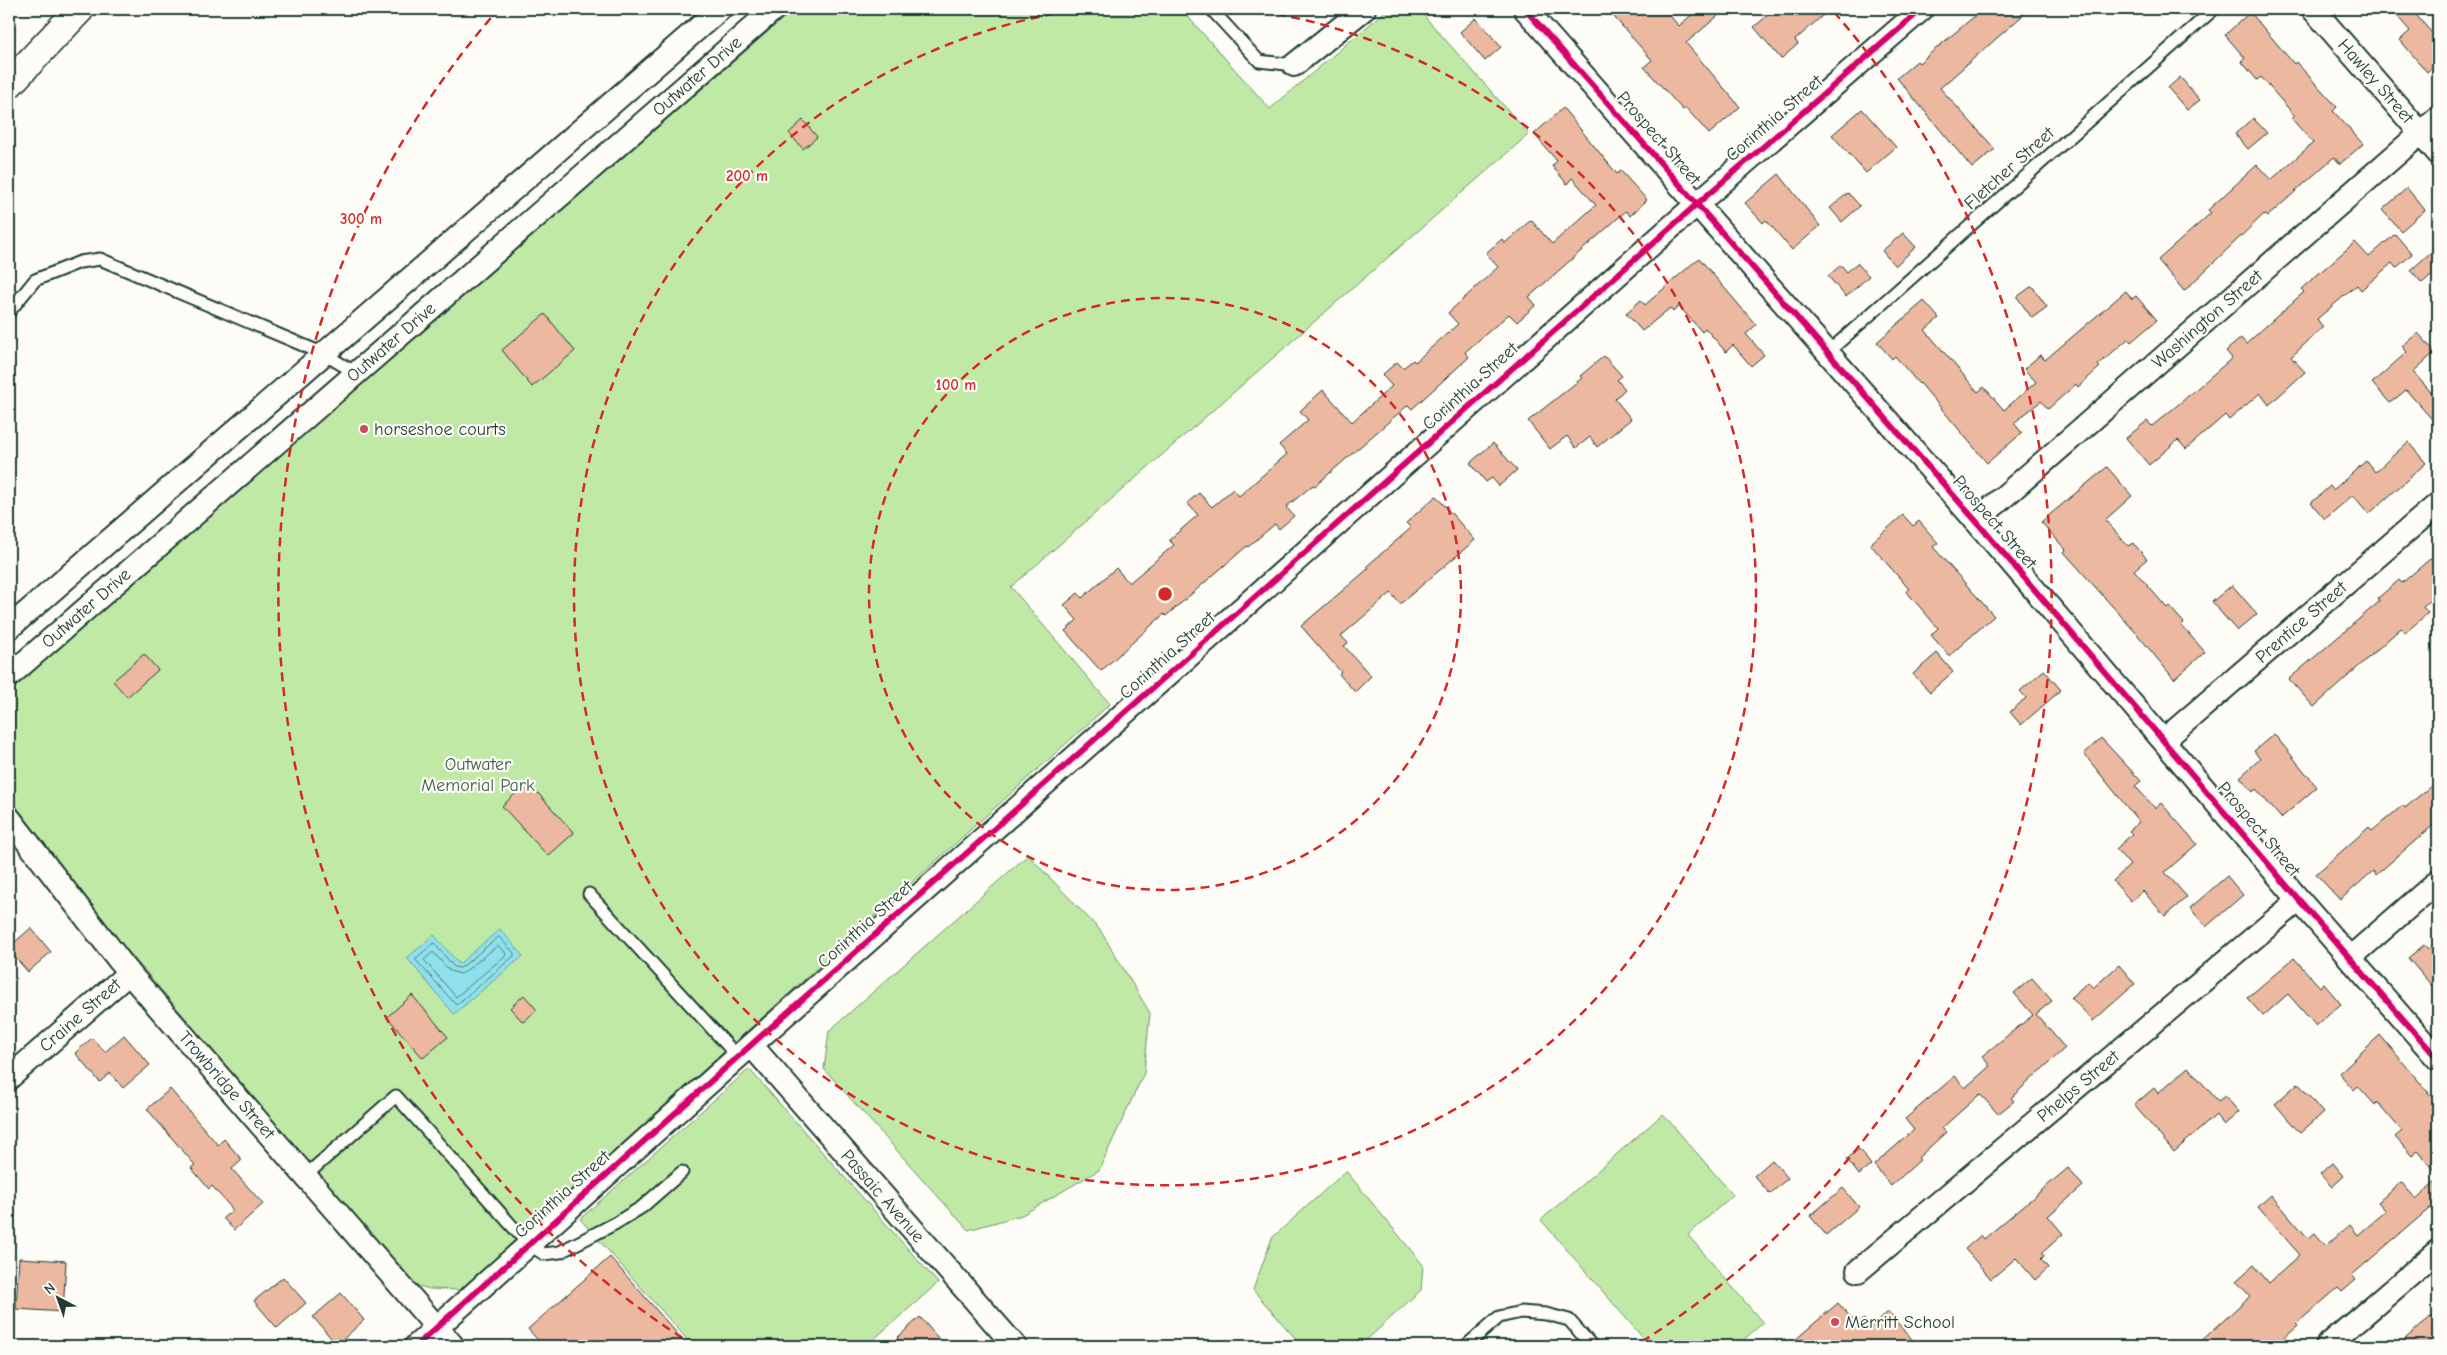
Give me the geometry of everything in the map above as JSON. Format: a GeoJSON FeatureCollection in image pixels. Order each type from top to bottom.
{"type":"FeatureCollection","features":[{"type":"Feature","properties":{"kind":"street"},"geometry":{"type":"LineString","coordinates":[[9,84],[80,9]]}},
{"type":"Feature","properties":{"kind":"street","name":"Outwater Drive"},"geometry":{"type":"LineString","coordinates":[[9,628],[720,9]]}},
{"type":"Feature","properties":{"kind":"street","name":"Outwater Drive"},"geometry":{"type":"LineString","coordinates":[[9,676],[774,9]]}},
{"type":"Feature","properties":{"kind":"street"},"geometry":{"type":"LineString","coordinates":[[1294,65],[1364,9]]}},
{"type":"Feature","properties":{"kind":"street","name":"Prospect Street"},"geometry":{"type":"LineString","coordinates":[[1525,9],[1976,521],[2299,900],[2438,1058]]}},
{"type":"Feature","properties":{"kind":"street","name":"Corinthia Street"},"geometry":{"type":"LineString","coordinates":[[416,1346],[528,1244],[1698,204],[1922,9]]}},
{"type":"Feature","properties":{"kind":"street","name":"Hawley Street"},"geometry":{"type":"LineString","coordinates":[[2313,9],[2438,153]]}},
{"type":"Feature","properties":{"kind":"street","name":"Washington Street"},"geometry":{"type":"LineString","coordinates":[[1976,521],[2438,118]]}},
{"type":"Feature","properties":{"kind":"street","name":"Prentice Street"},"geometry":{"type":"LineString","coordinates":[[2164,740],[2438,504]]}},
{"type":"Feature","properties":{"kind":"street","name":"Trowbridge Street"},"geometry":{"type":"LineString","coordinates":[[9,818],[129,973],[453,1346]]}},
{"type":"Feature","properties":{"kind":"street"},"geometry":{"type":"LineString","coordinates":[[2350,958],[2438,881]]}},
{"type":"Feature","properties":{"kind":"street","name":"Phelps Street"},"geometry":{"type":"LineString","coordinates":[[1858,1271],[2299,900]]}},
{"type":"Feature","properties":{"kind":"street","name":"Craine Street"},"geometry":{"type":"LineString","coordinates":[[9,1078],[129,973]]}},
{"type":"Feature","properties":{"kind":"street","name":"Passaic Avenue"},"geometry":{"type":"LineString","coordinates":[[745,1051],[1015,1346]]}},
{"type":"Feature","properties":{"kind":"street"},"geometry":{"type":"LineString","coordinates":[[2328,1346],[2438,1251]]}},
{"type":"Feature","properties":{"kind":"lane"},"geometry":{"type":"LineString","coordinates":[[1212,9],[1259,61],[1294,65]]}},
{"type":"Feature","properties":{"kind":"lane","name":"Fletcher Street"},"geometry":{"type":"LineString","coordinates":[[1827,353],[2214,9]]}},
{"type":"Feature","properties":{"kind":"lane"},"geometry":{"type":"LineString","coordinates":[[9,312],[35,280],[80,262],[100,259],[324,354],[356,373]]}},
{"type":"Feature","properties":{"kind":"lane"},"geometry":{"type":"LineString","coordinates":[[589,894],[745,1051]]}},
{"type":"Feature","properties":{"kind":"lane"},"geometry":{"type":"LineString","coordinates":[[305,1176],[396,1096],[528,1244],[544,1254],[560,1252],[616,1223],[642,1207],[682,1172]]}},
{"type":"Feature","properties":{"kind":"lane"},"geometry":{"type":"LineString","coordinates":[[1466,1346],[1499,1317],[1521,1312],[1546,1314],[1569,1320],[1592,1346]]}},
{"type":"Feature","properties":{"kind":"green space","name":"Outwater Memorial Park"},"geometry":{"type":"Polygon","coordinates":[[[794,9],[1181,9],[1270,109],[1388,9],[1418,9],[1529,134],[1011,587],[1110,704],[460,1290],[429,1289],[413,1284],[122,944],[9,797],[9,690],[794,9]]]}},
{"type":"Feature","properties":{"kind":"green space"},"geometry":{"type":"Polygon","coordinates":[[[1028,855],[1100,930],[1150,1013],[1144,1073],[1099,1170],[1022,1215],[968,1230],[824,1069],[829,1031],[1028,855]]]}},
{"type":"Feature","properties":{"kind":"green space"},"geometry":{"type":"Polygon","coordinates":[[[749,1069],[938,1283],[866,1346],[693,1346],[580,1219],[749,1069]]]}},
{"type":"Feature","properties":{"kind":"green space"},"geometry":{"type":"Polygon","coordinates":[[[1663,1114],[1733,1195],[1688,1235],[1763,1323],[1736,1346],[1650,1346],[1541,1220],[1663,1114]]]}},
{"type":"Feature","properties":{"kind":"green space"},"geometry":{"type":"Polygon","coordinates":[[[1346,1171],[1423,1265],[1421,1290],[1360,1346],[1302,1346],[1253,1290],[1272,1238],[1346,1171]]]}},
{"type":"Feature","properties":{"kind":"water"},"geometry":{"type":"Polygon","coordinates":[[[500,929],[523,956],[454,1014],[407,958],[434,935],[459,964],[500,929]]]}},
{"type":"Feature","properties":{"kind":"building"},"geometry":{"type":"Polygon","coordinates":[[[1607,9],[1664,9],[1679,26],[1698,9],[1726,9],[1686,43],[1740,107],[1709,134],[1686,108],[1683,110],[1644,67],[1652,60],[1607,9]]]}},
{"type":"Feature","properties":{"kind":"building"},"geometry":{"type":"Polygon","coordinates":[[[1775,9],[1830,9],[1795,40],[1798,44],[1781,59],[1754,27],[1775,9]]]}},
{"type":"Feature","properties":{"kind":"building"},"geometry":{"type":"Polygon","coordinates":[[[1983,9],[2030,9],[1940,88],[1995,149],[1972,168],[1897,78],[1917,61],[1919,63],[1983,9]]]}},
{"type":"Feature","properties":{"kind":"building"},"geometry":{"type":"Polygon","coordinates":[[[2391,9],[2411,9],[2438,40],[2438,62],[2427,72],[2400,40],[2410,31],[2391,9]]]}},
{"type":"Feature","properties":{"kind":"building"},"geometry":{"type":"Polygon","coordinates":[[[2250,12],[2294,64],[2296,62],[2337,107],[2333,111],[2363,144],[2340,164],[2334,157],[2267,217],[2264,214],[2184,291],[2158,260],[2211,213],[2208,210],[2257,165],[2271,180],[2313,143],[2292,119],[2295,116],[2261,77],[2257,80],[2241,61],[2245,58],[2225,35],[2250,12]]]}},
{"type":"Feature","properties":{"kind":"building"},"geometry":{"type":"Polygon","coordinates":[[[1476,18],[1501,47],[1485,61],[1460,32],[1476,18]]]}},
{"type":"Feature","properties":{"kind":"building"},"geometry":{"type":"Polygon","coordinates":[[[2180,77],[2200,100],[2187,110],[2168,88],[2180,77]]]}},
{"type":"Feature","properties":{"kind":"building"},"geometry":{"type":"Polygon","coordinates":[[[1563,108],[1617,174],[1621,171],[1647,200],[1630,216],[1626,211],[1529,297],[1536,305],[1517,322],[1509,314],[1465,352],[1469,357],[1412,409],[1408,405],[1315,486],[1313,485],[1286,507],[1294,516],[1279,529],[1275,524],[1247,546],[1166,616],[1164,614],[1101,671],[1065,631],[1077,620],[1064,605],[1078,593],[1082,598],[1116,568],[1129,583],[1174,545],[1169,540],[1198,515],[1187,503],[1199,493],[1212,507],[1233,489],[1239,496],[1287,454],[1279,445],[1308,420],[1300,411],[1323,390],[1352,422],[1392,386],[1382,375],[1397,362],[1403,368],[1413,360],[1415,362],[1458,324],[1448,313],[1498,267],[1486,253],[1502,239],[1505,243],[1531,220],[1552,244],[1596,205],[1572,178],[1567,184],[1552,166],[1557,161],[1534,134],[1563,108]]]}},
{"type":"Feature","properties":{"kind":"building"},"geometry":{"type":"Polygon","coordinates":[[[1862,109],[1896,147],[1866,173],[1832,135],[1862,109]]]}},
{"type":"Feature","properties":{"kind":"building"},"geometry":{"type":"Polygon","coordinates":[[[2253,118],[2267,133],[2248,149],[2235,134],[2253,118]]]}},
{"type":"Feature","properties":{"kind":"building"},"geometry":{"type":"Polygon","coordinates":[[[803,120],[817,137],[803,149],[789,133],[803,120]]]}},
{"type":"Feature","properties":{"kind":"building"},"geometry":{"type":"Polygon","coordinates":[[[1779,174],[1820,226],[1792,250],[1766,220],[1763,223],[1745,203],[1779,174]]]}},
{"type":"Feature","properties":{"kind":"building"},"geometry":{"type":"Polygon","coordinates":[[[2407,188],[2425,210],[2401,231],[2382,210],[2407,188]]]}},
{"type":"Feature","properties":{"kind":"building"},"geometry":{"type":"Polygon","coordinates":[[[1848,193],[1860,206],[1842,222],[1830,208],[1848,193]]]}},
{"type":"Feature","properties":{"kind":"building"},"geometry":{"type":"Polygon","coordinates":[[[1903,233],[1916,247],[1895,266],[1882,251],[1903,233]]]}},
{"type":"Feature","properties":{"kind":"building"},"geometry":{"type":"Polygon","coordinates":[[[2395,234],[2412,254],[2396,268],[2392,263],[2361,290],[2357,285],[2317,319],[2323,327],[2291,357],[2305,372],[2269,405],[2260,393],[2229,420],[2225,415],[2186,449],[2178,440],[2149,465],[2126,438],[2147,421],[2152,426],[2179,404],[2232,358],[2226,351],[2241,338],[2246,344],[2304,292],[2301,289],[2355,242],[2369,257],[2395,234]]]}},
{"type":"Feature","properties":{"kind":"building"},"geometry":{"type":"Polygon","coordinates":[[[2438,246],[2438,269],[2422,283],[2411,270],[2438,246]]]}},
{"type":"Feature","properties":{"kind":"building"},"geometry":{"type":"Polygon","coordinates":[[[1699,258],[1756,325],[1746,334],[1764,355],[1751,366],[1733,345],[1726,352],[1705,328],[1702,332],[1679,306],[1673,312],[1670,308],[1642,331],[1626,313],[1641,300],[1645,305],[1699,258]]]}},
{"type":"Feature","properties":{"kind":"building"},"geometry":{"type":"Polygon","coordinates":[[[1857,263],[1869,276],[1846,297],[1828,276],[1841,265],[1847,272],[1857,263]]]}},
{"type":"Feature","properties":{"kind":"building"},"geometry":{"type":"Polygon","coordinates":[[[2032,286],[2047,307],[2032,318],[2017,297],[2032,286]]]}},
{"type":"Feature","properties":{"kind":"building"},"geometry":{"type":"Polygon","coordinates":[[[2126,291],[2132,299],[2136,296],[2157,320],[2131,342],[2128,339],[2098,365],[2100,367],[2078,387],[2076,384],[2048,409],[2041,401],[2014,423],[2022,433],[1987,463],[1920,383],[1895,356],[1892,359],[1877,342],[1924,301],[1939,318],[1925,330],[1978,392],[1984,387],[2004,410],[2036,382],[2024,369],[2040,355],[2045,360],[2126,291]]]}},
{"type":"Feature","properties":{"kind":"building"},"geometry":{"type":"Polygon","coordinates":[[[545,314],[575,351],[532,387],[502,350],[545,314]]]}},
{"type":"Feature","properties":{"kind":"building"},"geometry":{"type":"Polygon","coordinates":[[[2418,333],[2435,352],[2413,372],[2438,400],[2438,426],[2406,390],[2390,403],[2372,383],[2407,352],[2402,346],[2418,333]]]}},
{"type":"Feature","properties":{"kind":"building"},"geometry":{"type":"Polygon","coordinates":[[[1604,356],[1622,376],[1617,380],[1625,389],[1615,399],[1631,419],[1597,447],[1590,437],[1576,448],[1567,436],[1550,449],[1528,421],[1582,378],[1580,376],[1604,356]]]}},
{"type":"Feature","properties":{"kind":"building"},"geometry":{"type":"Polygon","coordinates":[[[2408,442],[2426,463],[2369,514],[2353,495],[2325,519],[2311,503],[2330,486],[2333,490],[2366,461],[2375,472],[2408,442]]]}},
{"type":"Feature","properties":{"kind":"building"},"geometry":{"type":"Polygon","coordinates":[[[1493,443],[1517,470],[1499,486],[1492,478],[1486,482],[1470,463],[1493,443]]]}},
{"type":"Feature","properties":{"kind":"building"},"geometry":{"type":"Polygon","coordinates":[[[2107,467],[2132,496],[2105,520],[2128,546],[2133,543],[2147,559],[2134,570],[2167,608],[2169,606],[2184,623],[2181,625],[2205,652],[2174,679],[2064,552],[2066,550],[2041,522],[2107,467]]]}},
{"type":"Feature","properties":{"kind":"building"},"geometry":{"type":"Polygon","coordinates":[[[1436,496],[1475,540],[1400,604],[1391,593],[1341,636],[1348,643],[1344,646],[1371,676],[1355,692],[1339,674],[1341,672],[1301,626],[1369,568],[1367,566],[1411,528],[1406,523],[1436,496]]]}},
{"type":"Feature","properties":{"kind":"building"},"geometry":{"type":"Polygon","coordinates":[[[1903,515],[1913,526],[1919,521],[1938,543],[1933,547],[1994,616],[1949,656],[1931,635],[1938,628],[1906,591],[1909,589],[1870,544],[1903,515]]]}},
{"type":"Feature","properties":{"kind":"building"},"geometry":{"type":"Polygon","coordinates":[[[2438,552],[2438,594],[2423,607],[2428,613],[2405,633],[2401,628],[2314,707],[2289,679],[2380,601],[2378,598],[2399,580],[2402,583],[2438,552]]]}},
{"type":"Feature","properties":{"kind":"building"},"geometry":{"type":"Polygon","coordinates":[[[2232,585],[2257,614],[2237,631],[2212,602],[2232,585]]]}},
{"type":"Feature","properties":{"kind":"building"},"geometry":{"type":"Polygon","coordinates":[[[1937,653],[1953,672],[1930,692],[1913,674],[1937,653]]]}},
{"type":"Feature","properties":{"kind":"building"},"geometry":{"type":"Polygon","coordinates":[[[144,654],[158,670],[127,697],[113,681],[144,654]]]}},
{"type":"Feature","properties":{"kind":"building"},"geometry":{"type":"Polygon","coordinates":[[[2044,670],[2061,690],[2021,725],[2010,712],[2026,698],[2020,691],[2044,670]]]}},
{"type":"Feature","properties":{"kind":"building"},"geometry":{"type":"Polygon","coordinates":[[[2274,734],[2317,787],[2281,818],[2256,789],[2253,792],[2240,777],[2260,759],[2254,751],[2274,734]]]}},
{"type":"Feature","properties":{"kind":"building"},"geometry":{"type":"Polygon","coordinates":[[[2101,738],[2141,781],[2135,786],[2155,808],[2161,803],[2197,844],[2165,872],[2187,897],[2165,916],[2143,891],[2131,901],[2113,881],[2130,865],[2116,849],[2132,834],[2129,831],[2139,822],[2084,754],[2101,738]]]}},
{"type":"Feature","properties":{"kind":"building"},"geometry":{"type":"Polygon","coordinates":[[[2438,780],[2438,821],[2376,875],[2373,871],[2340,900],[2316,874],[2369,827],[2372,831],[2403,805],[2405,808],[2438,780]]]}},
{"type":"Feature","properties":{"kind":"building"},"geometry":{"type":"Polygon","coordinates":[[[528,782],[574,833],[548,856],[502,806],[528,782]]]}},
{"type":"Feature","properties":{"kind":"building"},"geometry":{"type":"Polygon","coordinates":[[[2227,876],[2243,895],[2206,927],[2190,908],[2227,876]]]}},
{"type":"Feature","properties":{"kind":"building"},"geometry":{"type":"Polygon","coordinates":[[[31,928],[51,952],[28,972],[9,950],[9,947],[31,928]]]}},
{"type":"Feature","properties":{"kind":"building"},"geometry":{"type":"Polygon","coordinates":[[[2438,940],[2438,993],[2408,958],[2424,945],[2428,949],[2438,940]]]}},
{"type":"Feature","properties":{"kind":"building"},"geometry":{"type":"Polygon","coordinates":[[[2294,958],[2320,987],[2324,984],[2341,1004],[2316,1026],[2288,994],[2263,1016],[2247,998],[2294,958]]]}},
{"type":"Feature","properties":{"kind":"building"},"geometry":{"type":"Polygon","coordinates":[[[2119,965],[2135,984],[2093,1021],[2071,997],[2088,982],[2093,988],[2119,965]]]}},
{"type":"Feature","properties":{"kind":"building"},"geometry":{"type":"Polygon","coordinates":[[[2032,978],[2052,1001],[2036,1014],[2065,1048],[2011,1098],[2014,1101],[1998,1114],[1980,1094],[1942,1128],[1946,1132],[1918,1158],[1920,1160],[1891,1186],[1874,1165],[1914,1130],[1905,1119],[1955,1076],[1965,1088],[1990,1066],[1982,1056],[2033,1015],[2014,993],[2032,978]]]}},
{"type":"Feature","properties":{"kind":"building"},"geometry":{"type":"Polygon","coordinates":[[[412,995],[448,1037],[423,1058],[387,1017],[412,995]]]}},
{"type":"Feature","properties":{"kind":"building"},"geometry":{"type":"Polygon","coordinates":[[[524,995],[537,1010],[523,1022],[510,1008],[524,995]]]}},
{"type":"Feature","properties":{"kind":"building"},"geometry":{"type":"Polygon","coordinates":[[[124,1035],[150,1065],[123,1088],[110,1073],[100,1082],[75,1053],[92,1038],[105,1052],[124,1035]]]}},
{"type":"Feature","properties":{"kind":"building"},"geometry":{"type":"Polygon","coordinates":[[[2380,1035],[2438,1104],[2438,1174],[2418,1151],[2412,1156],[2395,1137],[2402,1131],[2377,1102],[2375,1105],[2358,1086],[2354,1090],[2339,1073],[2380,1035]]]}},
{"type":"Feature","properties":{"kind":"building"},"geometry":{"type":"Polygon","coordinates":[[[2188,1067],[2218,1101],[2225,1096],[2239,1112],[2224,1125],[2216,1115],[2174,1152],[2134,1105],[2154,1088],[2158,1093],[2188,1067]]]}},
{"type":"Feature","properties":{"kind":"building"},"geometry":{"type":"Polygon","coordinates":[[[2298,1083],[2323,1113],[2300,1133],[2275,1104],[2298,1083]]]}},
{"type":"Feature","properties":{"kind":"building"},"geometry":{"type":"Polygon","coordinates":[[[170,1089],[218,1145],[224,1139],[242,1160],[232,1169],[263,1204],[234,1230],[223,1218],[233,1210],[212,1186],[209,1189],[191,1168],[195,1165],[147,1109],[170,1089]]]}},
{"type":"Feature","properties":{"kind":"building"},"geometry":{"type":"Polygon","coordinates":[[[1859,1149],[1871,1165],[1859,1175],[1847,1159],[1859,1149]]]}},
{"type":"Feature","properties":{"kind":"building"},"geometry":{"type":"Polygon","coordinates":[[[1772,1160],[1788,1178],[1770,1194],[1754,1176],[1772,1160]]]}},
{"type":"Feature","properties":{"kind":"building"},"geometry":{"type":"Polygon","coordinates":[[[2333,1163],[2344,1176],[2332,1187],[2320,1174],[2333,1163]]]}},
{"type":"Feature","properties":{"kind":"building"},"geometry":{"type":"Polygon","coordinates":[[[2068,1168],[2083,1186],[2048,1216],[2063,1234],[2042,1253],[2044,1256],[2041,1259],[2048,1268],[2035,1280],[2016,1258],[1991,1279],[1965,1249],[1981,1235],[1984,1239],[2068,1168]]]}},
{"type":"Feature","properties":{"kind":"building"},"geometry":{"type":"Polygon","coordinates":[[[2438,1179],[2438,1218],[2430,1208],[2352,1275],[2356,1280],[2342,1292],[2338,1288],[2296,1324],[2298,1326],[2275,1346],[2196,1346],[2250,1296],[2236,1281],[2254,1265],[2269,1283],[2300,1255],[2258,1207],[2271,1195],[2308,1238],[2315,1233],[2326,1246],[2350,1225],[2358,1235],[2386,1211],[2378,1202],[2401,1182],[2416,1199],[2438,1179]]]}},
{"type":"Feature","properties":{"kind":"building"},"geometry":{"type":"Polygon","coordinates":[[[1843,1188],[1859,1207],[1826,1235],[1810,1216],[1843,1188]]]}},
{"type":"Feature","properties":{"kind":"building"},"geometry":{"type":"Polygon","coordinates":[[[610,1257],[688,1346],[543,1346],[528,1329],[610,1257]]]}},
{"type":"Feature","properties":{"kind":"building"},"geometry":{"type":"Polygon","coordinates":[[[19,1258],[66,1261],[63,1312],[16,1309],[19,1258]]]}},
{"type":"Feature","properties":{"kind":"building"},"geometry":{"type":"Polygon","coordinates":[[[283,1277],[306,1303],[277,1328],[254,1301],[283,1277]]]}},
{"type":"Feature","properties":{"kind":"building"},"geometry":{"type":"Polygon","coordinates":[[[341,1293],[364,1320],[337,1345],[313,1317],[341,1293]]]}},
{"type":"Feature","properties":{"kind":"building","name":"Merritt School"},"geometry":{"type":"Polygon","coordinates":[[[1838,1303],[1857,1325],[1864,1319],[1871,1327],[1888,1312],[1918,1346],[1788,1346],[1838,1303]]]}},
{"type":"Feature","properties":{"kind":"building"},"geometry":{"type":"Polygon","coordinates":[[[2438,1312],[2438,1346],[2397,1346],[2421,1325],[2438,1312]]]}},
{"type":"Feature","properties":{"kind":"building"},"geometry":{"type":"Polygon","coordinates":[[[920,1317],[945,1346],[904,1346],[897,1338],[920,1317]]]}},
{"type":"Feature","properties":{"kind":"cycle path"},"geometry":{"type":"LineString","coordinates":[[1525,9],[1976,521],[2299,900],[2438,1059]]}},
{"type":"Feature","properties":{"kind":"cycle path"},"geometry":{"type":"LineString","coordinates":[[416,1346],[751,1045],[1697,204],[1922,9]]}},
{"type":"Feature","properties":{"kind":"place","name":"horseshoe courts"},"geometry":{"type":"Point","coordinates":[364,429]}},
{"type":"Feature","properties":{"kind":"place","name":"Merritt School"},"geometry":{"type":"Point","coordinates":[1835,1322]}}]}
